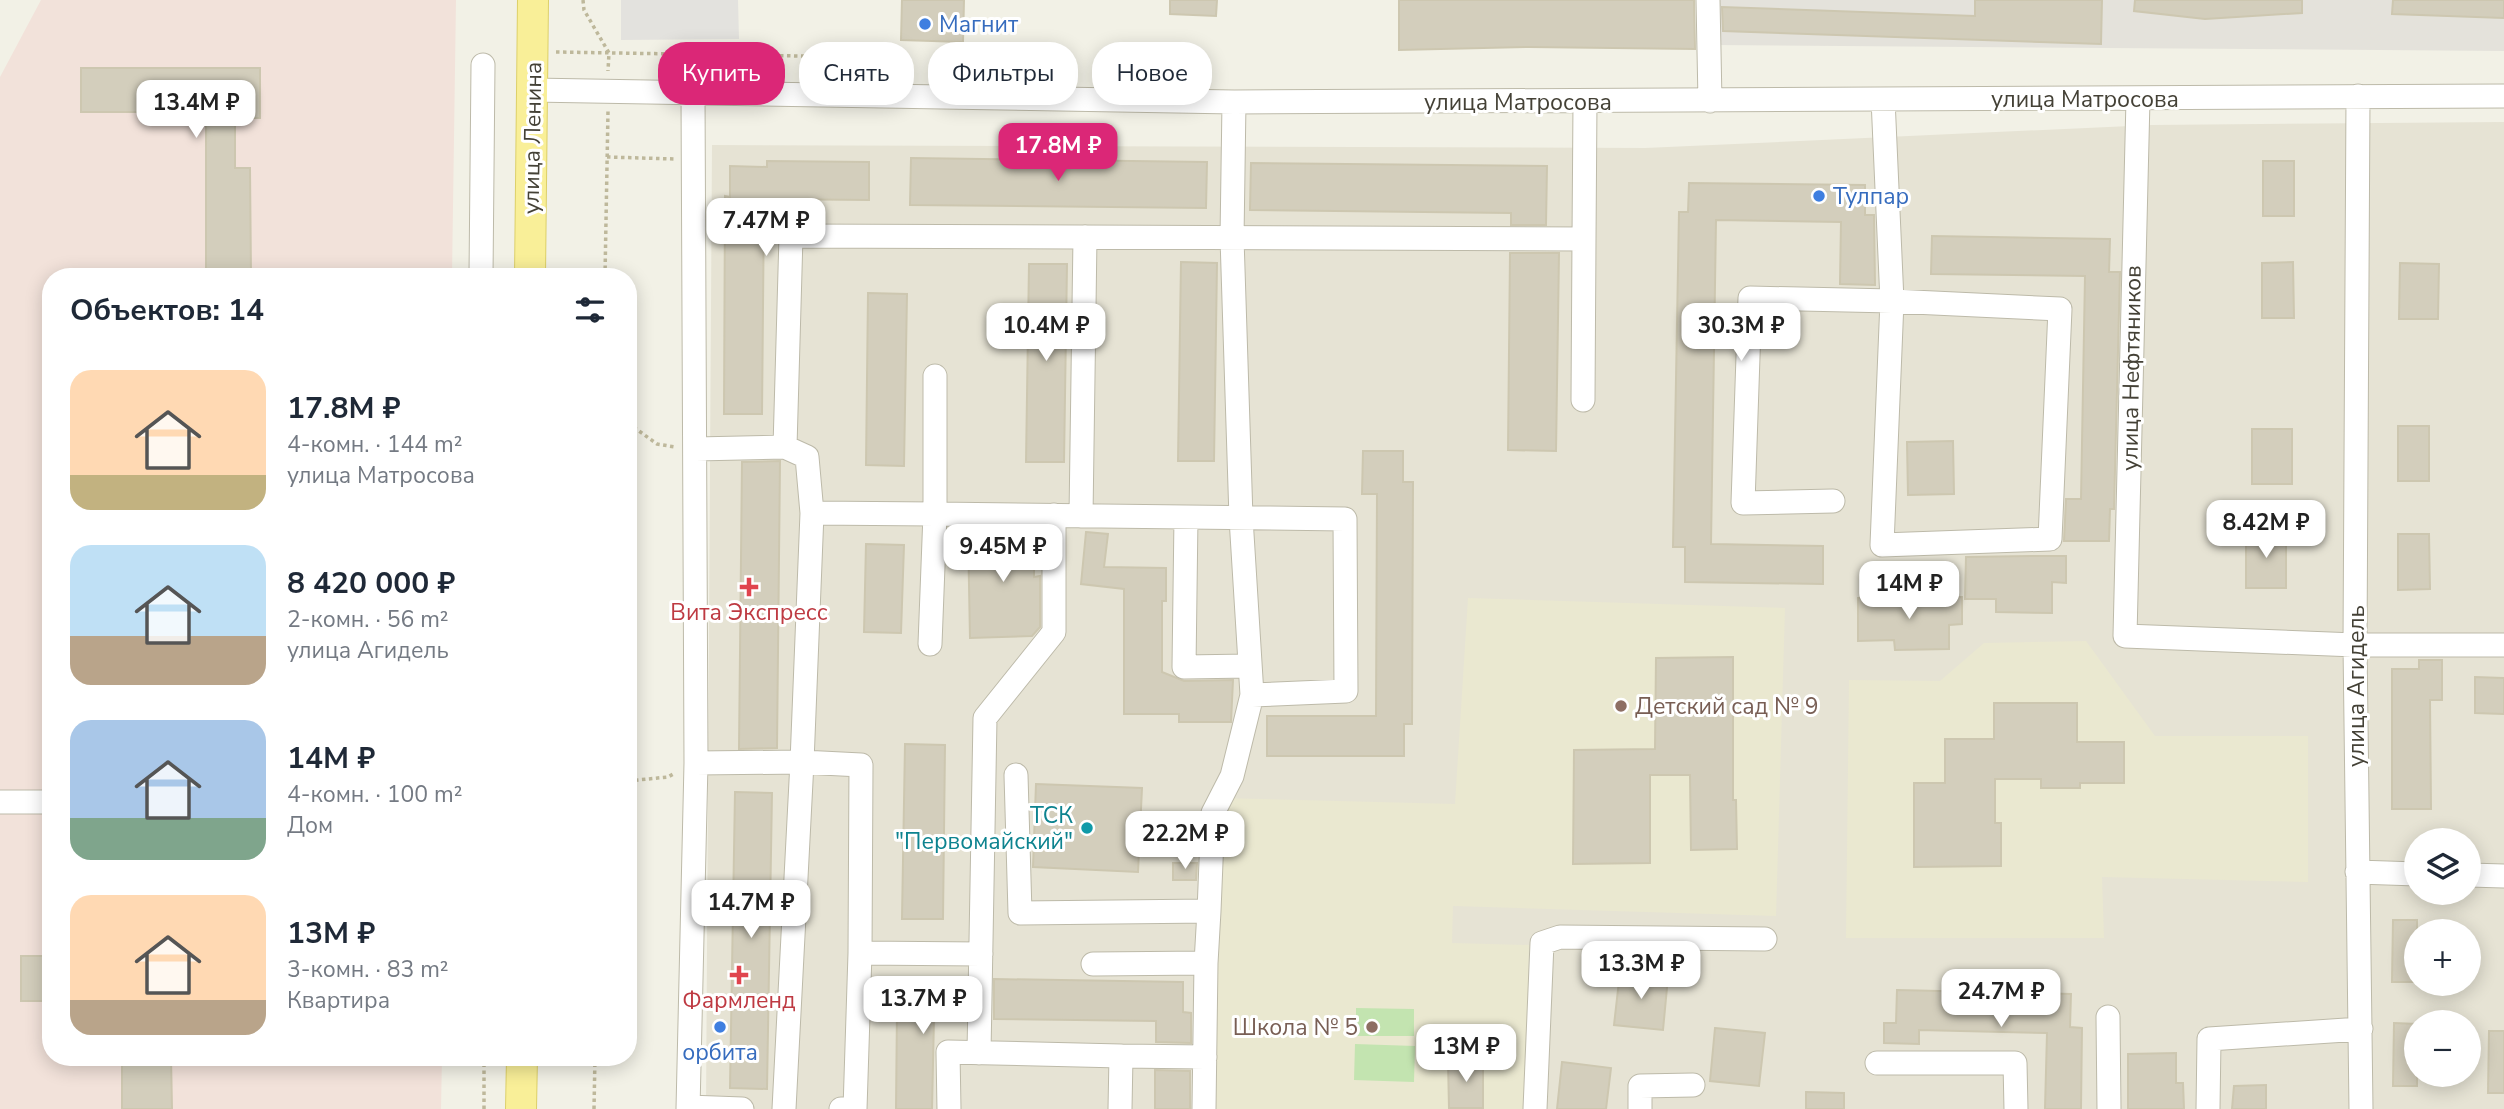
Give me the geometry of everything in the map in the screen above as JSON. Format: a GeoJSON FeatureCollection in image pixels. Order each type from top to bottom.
{"type":"FeatureCollection","features":[{"type":"Feature","properties":{"kind":"main road","name":"улица Ленина"},"geometry":{"type":"LineString","coordinates":[[530,268],[533,0]]}},
{"type":"Feature","properties":{"kind":"main road"},"geometry":{"type":"LineString","coordinates":[[521,1109],[522,1066]]}},
{"type":"Feature","properties":{"kind":"street"},"geometry":{"type":"LineString","coordinates":[[1707,0],[1710,101]]}},
{"type":"Feature","properties":{"kind":"street"},"geometry":{"type":"LineString","coordinates":[[481,268],[484,65]]}},
{"type":"Feature","properties":{"kind":"street","name":"улица Матросова"},"geometry":{"type":"LineString","coordinates":[[533,90],[658,93]]}},
{"type":"Feature","properties":{"kind":"street","name":"улица Агидель"},"geometry":{"type":"LineString","coordinates":[[2358,96],[2355,645],[2361,1109]]}},
{"type":"Feature","properties":{"kind":"street","name":"улица Матросова"},"geometry":{"type":"LineString","coordinates":[[914,97],[1234,102],[1585,102],[2504,96]]}},
{"type":"Feature","properties":{"kind":"street"},"geometry":{"type":"LineString","coordinates":[[1833,500],[1743,503],[1750,298],[1892,301],[2060,309],[2050,539],[1882,545],[1892,301],[1884,99]]}},
{"type":"Feature","properties":{"kind":"street","name":"улица Нефтяников"},"geometry":{"type":"LineString","coordinates":[[2138,99],[2125,636],[2355,645]]}},
{"type":"Feature","properties":{"kind":"street"},"geometry":{"type":"LineString","coordinates":[[1204,1109],[1206,963],[1213,813],[1231,776],[1252,695],[1241,518],[1232,238],[1234,102]]}},
{"type":"Feature","properties":{"kind":"street"},"geometry":{"type":"LineString","coordinates":[[1583,400],[1585,102]]}},
{"type":"Feature","properties":{"kind":"street"},"geometry":{"type":"LineString","coordinates":[[693,105],[696,763],[688,1108],[743,1109]]}},
{"type":"Feature","properties":{"kind":"street"},"geometry":{"type":"LineString","coordinates":[[785,447],[791,236],[1584,239]]}},
{"type":"Feature","properties":{"kind":"street"},"geometry":{"type":"LineString","coordinates":[[1082,516],[1085,237]]}},
{"type":"Feature","properties":{"kind":"street"},"geometry":{"type":"LineString","coordinates":[[930,644],[935,514],[935,376]]}},
{"type":"Feature","properties":{"kind":"street"},"geometry":{"type":"LineString","coordinates":[[696,449],[785,447],[807,457],[812,513],[784,1109]]}},
{"type":"Feature","properties":{"kind":"street"},"geometry":{"type":"LineString","coordinates":[[812,513],[1345,519],[1346,691],[1252,695]]}},
{"type":"Feature","properties":{"kind":"street"},"geometry":{"type":"LineString","coordinates":[[979,1053],[985,718],[1054,632],[1054,515]]}},
{"type":"Feature","properties":{"kind":"street"},"geometry":{"type":"LineString","coordinates":[[1186,517],[1184,667],[1249,666]]}},
{"type":"Feature","properties":{"kind":"street"},"geometry":{"type":"LineString","coordinates":[[2355,645],[2504,645]]}},
{"type":"Feature","properties":{"kind":"street"},"geometry":{"type":"LineString","coordinates":[[696,763],[802,762],[860,765],[860,953],[855,1109],[841,1109]]}},
{"type":"Feature","properties":{"kind":"street"},"geometry":{"type":"LineString","coordinates":[[1016,775],[1020,913],[1209,911]]}},
{"type":"Feature","properties":{"kind":"street"},"geometry":{"type":"LineString","coordinates":[[0,802],[42,802]]}},
{"type":"Feature","properties":{"kind":"street"},"geometry":{"type":"LineString","coordinates":[[2357,872],[2404,874]]}},
{"type":"Feature","properties":{"kind":"street"},"geometry":{"type":"LineString","coordinates":[[2481,875],[2504,876]]}},
{"type":"Feature","properties":{"kind":"street"},"geometry":{"type":"LineString","coordinates":[[1535,1109],[1542,943],[1560,937],[1765,939]]}},
{"type":"Feature","properties":{"kind":"street"},"geometry":{"type":"LineString","coordinates":[[860,953],[981,954]]}},
{"type":"Feature","properties":{"kind":"street"},"geometry":{"type":"LineString","coordinates":[[1093,964],[1206,963]]}},
{"type":"Feature","properties":{"kind":"street"},"geometry":{"type":"LineString","coordinates":[[2108,1017],[2109,1109]]}},
{"type":"Feature","properties":{"kind":"street"},"geometry":{"type":"LineString","coordinates":[[2208,1109],[2209,1039],[2361,1030]]}},
{"type":"Feature","properties":{"kind":"street"},"geometry":{"type":"LineString","coordinates":[[949,1109],[948,1052],[1205,1057]]}},
{"type":"Feature","properties":{"kind":"street"},"geometry":{"type":"LineString","coordinates":[[1120,1109],[1121,1056]]}},
{"type":"Feature","properties":{"kind":"street"},"geometry":{"type":"LineString","coordinates":[[1877,1063],[2015,1063],[2016,1109]]}},
{"type":"Feature","properties":{"kind":"street"},"geometry":{"type":"LineString","coordinates":[[1640,1109],[1640,1086],[1693,1085]]}},
{"type":"Feature","properties":{"kind":"path"},"geometry":{"type":"LineString","coordinates":[[583,0],[584,10],[608,53],[605,268]]}},
{"type":"Feature","properties":{"kind":"path"},"geometry":{"type":"LineString","coordinates":[[532,52],[799,56]]}},
{"type":"Feature","properties":{"kind":"path"},"geometry":{"type":"LineString","coordinates":[[607,157],[694,160]]}},
{"type":"Feature","properties":{"kind":"path"},"geometry":{"type":"LineString","coordinates":[[637,430],[657,444],[696,449]]}},
{"type":"Feature","properties":{"kind":"path"},"geometry":{"type":"LineString","coordinates":[[637,780],[668,777],[696,763]]}},
{"type":"Feature","properties":{"kind":"path"},"geometry":{"type":"LineString","coordinates":[[484,1066],[484,1109]]}},
{"type":"Feature","properties":{"kind":"path"},"geometry":{"type":"LineString","coordinates":[[594,1109],[595,1066]]}},
{"type":"Feature","properties":{"kind":"shaded area"},"geometry":{"type":"Polygon","coordinates":[[[41,0],[456,0],[452,268],[42,268],[42,1066],[442,1066],[441,1109],[0,1109],[0,77],[41,0]]]}},
{"type":"Feature","properties":{"kind":"shaded area"},"geometry":{"type":"Polygon","coordinates":[[[621,0],[738,0],[739,39],[621,40],[621,0]]]}},
{"type":"Feature","properties":{"kind":"shaded area"},"geometry":{"type":"Polygon","coordinates":[[[1714,0],[2504,0],[2504,51],[1714,45],[1714,0]]]}},
{"type":"Feature","properties":{"kind":"shaded area"},"geometry":{"type":"Polygon","coordinates":[[[2504,122],[2504,1109],[706,1109],[712,145],[1645,148],[2152,125],[2504,122]]]}},
{"type":"Feature","properties":{"kind":"shaded area"},"geometry":{"type":"Polygon","coordinates":[[[1468,598],[1785,608],[1776,916],[1453,906],[1452,943],[1529,945],[1525,1109],[1214,1109],[1221,798],[1455,804],[1468,598]]]}},
{"type":"Feature","properties":{"kind":"shaded area"},"geometry":{"type":"Polygon","coordinates":[[[2086,641],[2155,736],[2308,736],[2308,882],[2102,877],[2104,938],[1846,938],[1849,680],[1940,681],[1984,643],[2086,641]]]}},
{"type":"Feature","properties":{"kind":"green space"},"geometry":{"type":"Polygon","coordinates":[[[1356,1008],[1414,1009],[1414,1036],[1356,1036],[1356,1008]]]}},
{"type":"Feature","properties":{"kind":"green space"},"geometry":{"type":"Polygon","coordinates":[[[1355,1044],[1415,1046],[1414,1082],[1354,1080],[1355,1044]]]}},
{"type":"Feature","properties":{"kind":"building"},"geometry":{"type":"Polygon","coordinates":[[[902,0],[964,0],[963,42],[901,40],[902,0]]]}},
{"type":"Feature","properties":{"kind":"building"},"geometry":{"type":"Polygon","coordinates":[[[1170,0],[1217,0],[1216,16],[1170,14],[1170,0]]]}},
{"type":"Feature","properties":{"kind":"building"},"geometry":{"type":"Polygon","coordinates":[[[1399,0],[1694,0],[1695,49],[1529,47],[1399,50],[1399,0]]]}},
{"type":"Feature","properties":{"kind":"building"},"geometry":{"type":"Polygon","coordinates":[[[1975,0],[2102,0],[2101,44],[1723,31],[1722,7],[1975,16],[1975,0]]]}},
{"type":"Feature","properties":{"kind":"building"},"geometry":{"type":"Polygon","coordinates":[[[2135,0],[2302,0],[2302,13],[2205,19],[2134,11],[2135,0]]]}},
{"type":"Feature","properties":{"kind":"building"},"geometry":{"type":"Polygon","coordinates":[[[2393,0],[2504,0],[2504,18],[2392,14],[2393,0]]]}},
{"type":"Feature","properties":{"kind":"building"},"geometry":{"type":"Polygon","coordinates":[[[81,68],[260,68],[260,118],[235,118],[235,168],[250,168],[251,268],[206,268],[206,112],[81,112],[81,68]]]}},
{"type":"Feature","properties":{"kind":"building"},"geometry":{"type":"Polygon","coordinates":[[[911,158],[1207,162],[1206,208],[910,205],[911,158]]]}},
{"type":"Feature","properties":{"kind":"building"},"geometry":{"type":"Polygon","coordinates":[[[767,161],[869,162],[869,200],[764,199],[762,414],[724,414],[725,196],[730,197],[730,166],[767,167],[767,161]]]}},
{"type":"Feature","properties":{"kind":"building"},"geometry":{"type":"Polygon","coordinates":[[[2263,161],[2294,161],[2294,216],[2263,216],[2263,161]]]}},
{"type":"Feature","properties":{"kind":"building"},"geometry":{"type":"Polygon","coordinates":[[[1251,163],[1547,166],[1546,225],[1511,225],[1511,213],[1250,210],[1251,163]]]}},
{"type":"Feature","properties":{"kind":"building"},"geometry":{"type":"Polygon","coordinates":[[[1689,183],[1865,185],[1865,215],[1874,215],[1875,285],[1840,284],[1841,222],[1716,220],[1711,544],[1823,546],[1823,584],[1685,582],[1685,547],[1673,547],[1679,212],[1688,212],[1689,183]]]}},
{"type":"Feature","properties":{"kind":"building"},"geometry":{"type":"Polygon","coordinates":[[[1932,236],[2110,239],[2109,272],[2120,272],[2114,509],[2110,509],[2109,541],[2064,541],[2066,499],[2081,499],[2085,276],[1931,274],[1932,236]]]}},
{"type":"Feature","properties":{"kind":"building"},"geometry":{"type":"Polygon","coordinates":[[[1510,253],[1559,253],[1556,451],[1508,450],[1510,253]]]}},
{"type":"Feature","properties":{"kind":"building"},"geometry":{"type":"Polygon","coordinates":[[[1181,262],[1217,263],[1214,461],[1178,461],[1181,262]]]}},
{"type":"Feature","properties":{"kind":"building"},"geometry":{"type":"Polygon","coordinates":[[[2293,262],[2294,318],[2262,318],[2262,263],[2293,262]]]}},
{"type":"Feature","properties":{"kind":"building"},"geometry":{"type":"Polygon","coordinates":[[[2400,263],[2439,264],[2438,319],[2399,319],[2400,263]]]}},
{"type":"Feature","properties":{"kind":"building"},"geometry":{"type":"Polygon","coordinates":[[[1029,264],[1067,264],[1064,462],[1026,462],[1029,264]]]}},
{"type":"Feature","properties":{"kind":"building"},"geometry":{"type":"Polygon","coordinates":[[[868,293],[907,294],[904,466],[866,465],[868,293]]]}},
{"type":"Feature","properties":{"kind":"building"},"geometry":{"type":"Polygon","coordinates":[[[2398,426],[2429,426],[2429,481],[2398,481],[2398,426]]]}},
{"type":"Feature","properties":{"kind":"building"},"geometry":{"type":"Polygon","coordinates":[[[2252,429],[2292,429],[2292,484],[2252,484],[2252,429]]]}},
{"type":"Feature","properties":{"kind":"building"},"geometry":{"type":"Polygon","coordinates":[[[1953,441],[1954,494],[1908,495],[1907,442],[1953,441]]]}},
{"type":"Feature","properties":{"kind":"building"},"geometry":{"type":"Polygon","coordinates":[[[1363,451],[1403,451],[1403,482],[1413,482],[1412,724],[1404,724],[1404,756],[1267,756],[1267,716],[1376,716],[1377,494],[1362,494],[1363,451]]]}},
{"type":"Feature","properties":{"kind":"building"},"geometry":{"type":"Polygon","coordinates":[[[780,461],[777,748],[739,749],[742,462],[780,461]]]}},
{"type":"Feature","properties":{"kind":"building"},"geometry":{"type":"Polygon","coordinates":[[[1034,529],[1034,577],[1040,576],[1040,627],[1032,636],[970,638],[968,532],[1034,529]]]}},
{"type":"Feature","properties":{"kind":"building"},"geometry":{"type":"Polygon","coordinates":[[[1086,532],[1108,534],[1104,567],[1166,568],[1166,601],[1162,601],[1162,672],[1184,681],[1233,680],[1231,722],[1179,722],[1179,714],[1124,714],[1124,589],[1081,584],[1086,532]]]}},
{"type":"Feature","properties":{"kind":"building"},"geometry":{"type":"Polygon","coordinates":[[[2286,532],[2286,588],[2246,588],[2246,533],[2286,532]]]}},
{"type":"Feature","properties":{"kind":"building"},"geometry":{"type":"Polygon","coordinates":[[[2398,534],[2429,534],[2430,589],[2398,590],[2398,534]]]}},
{"type":"Feature","properties":{"kind":"building"},"geometry":{"type":"Polygon","coordinates":[[[866,544],[904,545],[901,633],[864,632],[866,544]]]}},
{"type":"Feature","properties":{"kind":"building"},"geometry":{"type":"Polygon","coordinates":[[[2066,556],[2066,583],[2052,582],[2052,613],[1996,612],[1996,599],[1965,599],[1966,557],[2066,556]]]}},
{"type":"Feature","properties":{"kind":"building"},"geometry":{"type":"Polygon","coordinates":[[[1962,597],[1962,624],[1949,625],[1949,649],[1895,650],[1894,640],[1858,641],[1858,598],[1962,597]]]}},
{"type":"Feature","properties":{"kind":"building"},"geometry":{"type":"Polygon","coordinates":[[[1733,657],[1733,800],[1736,800],[1737,849],[1691,850],[1690,775],[1650,775],[1650,863],[1573,864],[1574,750],[1655,749],[1656,658],[1733,657]]]}},
{"type":"Feature","properties":{"kind":"building"},"geometry":{"type":"Polygon","coordinates":[[[2419,660],[2442,660],[2442,700],[2430,700],[2431,809],[2392,809],[2392,669],[2419,669],[2419,660]]]}},
{"type":"Feature","properties":{"kind":"building"},"geometry":{"type":"Polygon","coordinates":[[[2475,677],[2504,678],[2504,714],[2475,713],[2475,677]]]}},
{"type":"Feature","properties":{"kind":"building"},"geometry":{"type":"Polygon","coordinates":[[[1994,703],[2077,703],[2077,742],[2124,742],[2124,783],[2080,783],[2080,788],[2041,788],[2041,779],[1995,779],[1995,823],[2001,823],[2001,866],[1914,867],[1914,783],[1945,783],[1945,739],[1994,739],[1994,703]]]}},
{"type":"Feature","properties":{"kind":"building"},"geometry":{"type":"Polygon","coordinates":[[[905,744],[945,745],[943,919],[902,919],[905,744]]]}},
{"type":"Feature","properties":{"kind":"building","name":"ТСК \"Первомайский\""},"geometry":{"type":"Polygon","coordinates":[[[1036,784],[1142,788],[1138,872],[1033,867],[1036,784]]]}},
{"type":"Feature","properties":{"kind":"building"},"geometry":{"type":"Polygon","coordinates":[[[735,792],[772,793],[767,1089],[730,1088],[735,792]]]}},
{"type":"Feature","properties":{"kind":"building"},"geometry":{"type":"Polygon","coordinates":[[[1173,863],[1197,863],[1196,880],[1173,880],[1173,863]]]}},
{"type":"Feature","properties":{"kind":"building"},"geometry":{"type":"Polygon","coordinates":[[[2393,920],[2404,920],[2404,982],[2392,982],[2393,920]]]}},
{"type":"Feature","properties":{"kind":"building"},"geometry":{"type":"Polygon","coordinates":[[[21,956],[42,956],[42,1001],[21,1001],[21,956]]]}},
{"type":"Feature","properties":{"kind":"building"},"geometry":{"type":"Polygon","coordinates":[[[1620,972],[1668,977],[1663,1030],[1614,1025],[1620,972]]]}},
{"type":"Feature","properties":{"kind":"building"},"geometry":{"type":"Polygon","coordinates":[[[906,978],[966,979],[966,1019],[934,1018],[932,1109],[896,1109],[897,1010],[906,1010],[906,978]]]}},
{"type":"Feature","properties":{"kind":"building"},"geometry":{"type":"Polygon","coordinates":[[[994,979],[1183,982],[1183,1012],[1191,1013],[1191,1043],[1156,1042],[1156,1021],[994,1019],[994,979]]]}},
{"type":"Feature","properties":{"kind":"building"},"geometry":{"type":"Polygon","coordinates":[[[1897,990],[2071,994],[2070,1027],[2082,1028],[2081,1109],[2045,1109],[2047,1033],[1919,1030],[1919,1044],[1884,1043],[1884,1023],[1896,1023],[1897,990]]]}},
{"type":"Feature","properties":{"kind":"building"},"geometry":{"type":"Polygon","coordinates":[[[2394,1023],[2404,1023],[2404,1086],[2393,1086],[2394,1023]]]}},
{"type":"Feature","properties":{"kind":"building"},"geometry":{"type":"Polygon","coordinates":[[[1715,1028],[1765,1033],[1759,1086],[1710,1081],[1715,1028]]]}},
{"type":"Feature","properties":{"kind":"building"},"geometry":{"type":"Polygon","coordinates":[[[2489,1031],[2504,1031],[2504,1093],[2488,1093],[2489,1031]]]}},
{"type":"Feature","properties":{"kind":"building"},"geometry":{"type":"Polygon","coordinates":[[[2176,1053],[2176,1083],[2183,1083],[2184,1109],[2128,1109],[2128,1054],[2176,1053]]]}},
{"type":"Feature","properties":{"kind":"building"},"geometry":{"type":"Polygon","coordinates":[[[1448,1061],[1483,1061],[1483,1108],[1449,1108],[1448,1061]]]}},
{"type":"Feature","properties":{"kind":"building"},"geometry":{"type":"Polygon","coordinates":[[[1562,1062],[1611,1068],[1606,1109],[1557,1109],[1562,1062]]]}},
{"type":"Feature","properties":{"kind":"building"},"geometry":{"type":"Polygon","coordinates":[[[122,1066],[171,1066],[172,1109],[122,1109],[122,1066]]]}},
{"type":"Feature","properties":{"kind":"building"},"geometry":{"type":"Polygon","coordinates":[[[1155,1070],[1190,1071],[1190,1109],[1155,1109],[1155,1070]]]}},
{"type":"Feature","properties":{"kind":"building"},"geometry":{"type":"Polygon","coordinates":[[[2266,1085],[2266,1109],[2232,1109],[2234,1086],[2266,1085]]]}},
{"type":"Feature","properties":{"kind":"building"},"geometry":{"type":"Polygon","coordinates":[[[1806,1092],[1844,1093],[1844,1109],[1806,1109],[1806,1092]]]}},
{"type":"Feature","properties":{"kind":"place","name":"Магнит"},"geometry":{"type":"Point","coordinates":[925,24]}},
{"type":"Feature","properties":{"kind":"place","name":"Тулпар"},"geometry":{"type":"Point","coordinates":[1819,196]}},
{"type":"Feature","properties":{"kind":"place","name":"Вита Экспресс"},"geometry":{"type":"Point","coordinates":[749,587]}},
{"type":"Feature","properties":{"kind":"place","name":"Детский сад № 9"},"geometry":{"type":"Point","coordinates":[1621,706]}},
{"type":"Feature","properties":{"kind":"place","name":"ТСК \"Первомайский\""},"geometry":{"type":"Point","coordinates":[1087,828]}},
{"type":"Feature","properties":{"kind":"place","name":"Фармленд"},"geometry":{"type":"Point","coordinates":[739,975]}},
{"type":"Feature","properties":{"kind":"place","name":"орбита"},"geometry":{"type":"Point","coordinates":[720,1027]}},
{"type":"Feature","properties":{"kind":"place","name":"Школа № 5"},"geometry":{"type":"Point","coordinates":[1372,1027]}}]}
